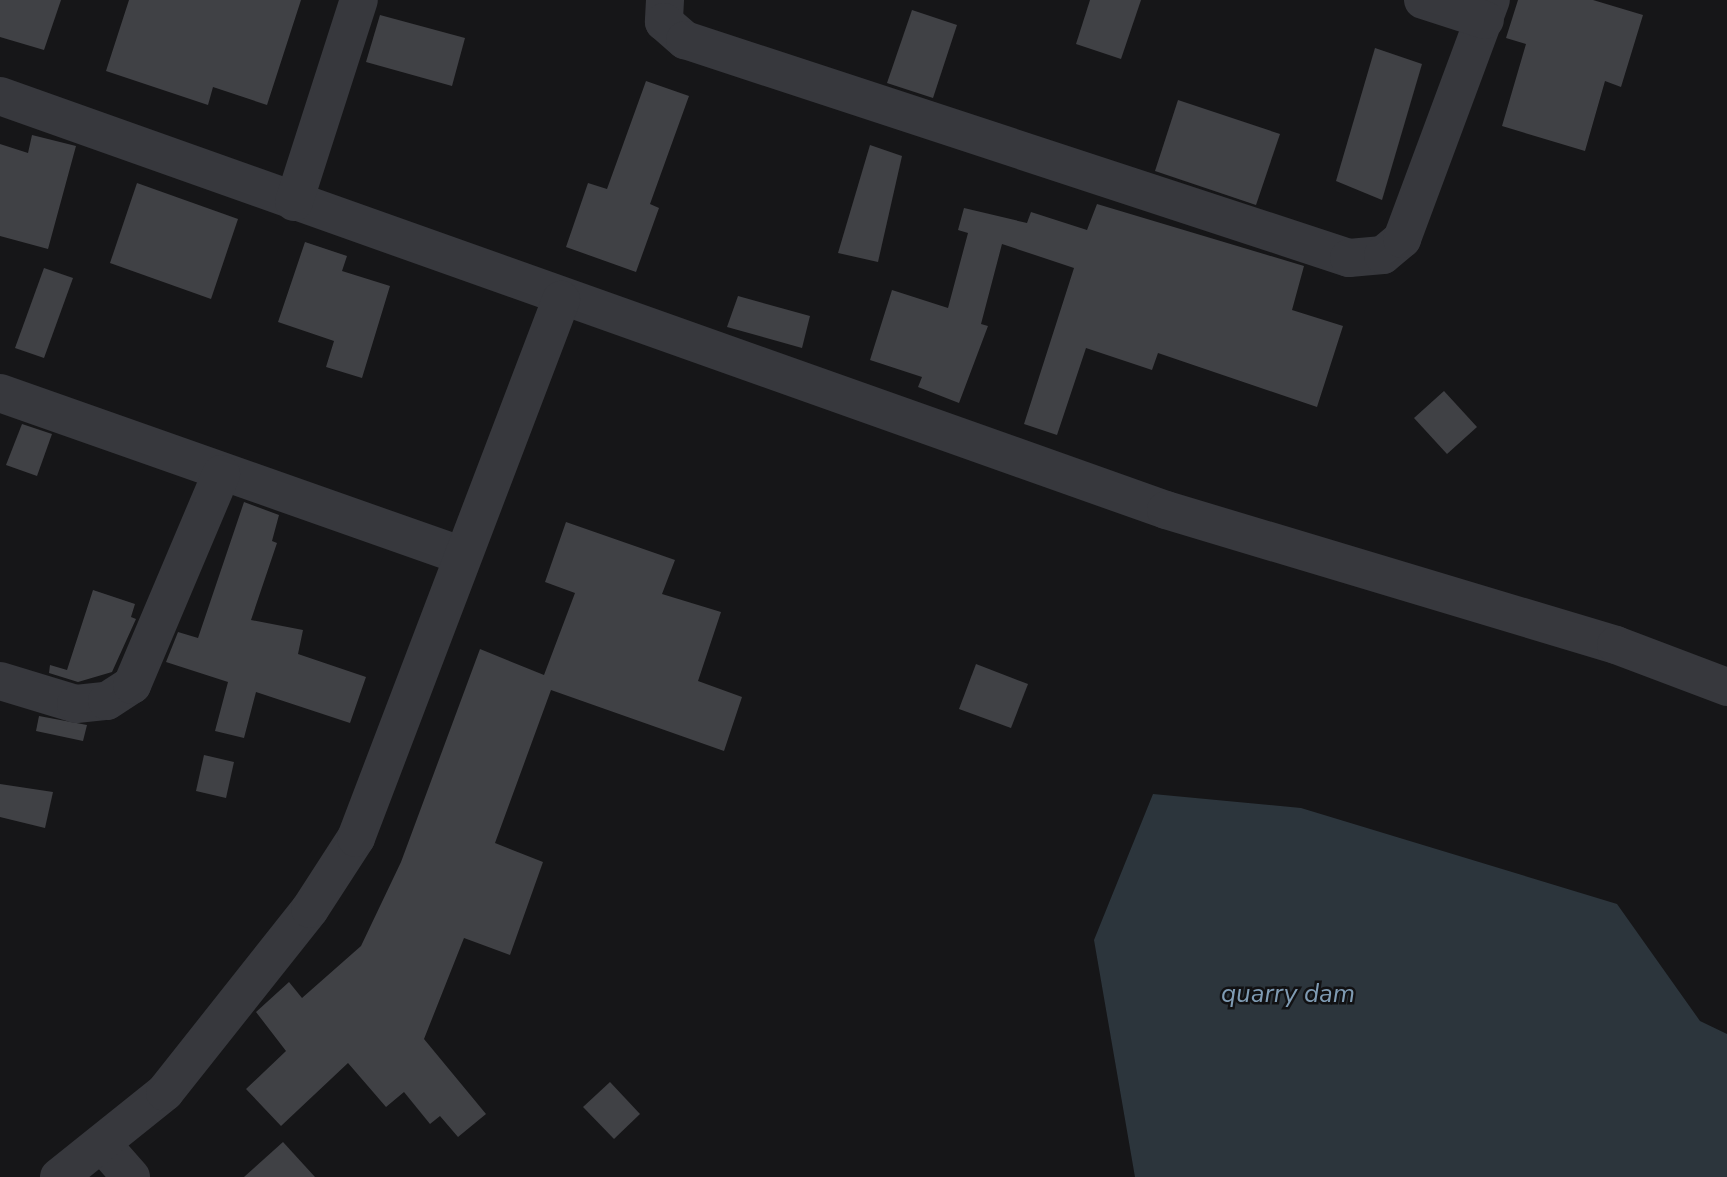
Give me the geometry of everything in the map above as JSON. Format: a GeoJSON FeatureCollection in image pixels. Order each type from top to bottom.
{"type":"FeatureCollection","features":[{"type":"Feature","properties":{"kind":"street"},"geometry":{"type":"LineString","coordinates":[[294,202],[359,0]]}},
{"type":"Feature","properties":{"kind":"street"},"geometry":{"type":"LineString","coordinates":[[665,0],[664,22],[685,40],[1349,258],[1383,255],[1402,239],[1488,10],[1423,0]]}},
{"type":"Feature","properties":{"kind":"street"},"geometry":{"type":"LineString","coordinates":[[0,96],[561,300],[1166,510],[1616,645],[1727,687]]}},
{"type":"Feature","properties":{"kind":"street"},"geometry":{"type":"LineString","coordinates":[[59,1177],[165,1092],[310,909],[356,838],[561,300]]}},
{"type":"Feature","properties":{"kind":"street"},"geometry":{"type":"LineString","coordinates":[[0,393],[221,474],[462,556]]}},
{"type":"Feature","properties":{"kind":"street"},"geometry":{"type":"LineString","coordinates":[[0,681],[76,704],[107,701],[132,685],[221,474]]}},
{"type":"Feature","properties":{"kind":"street"},"geometry":{"type":"LineString","coordinates":[[102,1144],[131,1177]]}},
{"type":"Feature","properties":{"kind":"water","name":"quarry dam"},"geometry":{"type":"Polygon","coordinates":[[[1153,794],[1301,808],[1617,904],[1700,1021],[1727,1034],[1727,1177],[1135,1177],[1094,940],[1153,794]]]}},
{"type":"Feature","properties":{"kind":"building"},"geometry":{"type":"Polygon","coordinates":[[[0,0],[61,0],[44,50],[0,37],[0,0]]]}},
{"type":"Feature","properties":{"kind":"building"},"geometry":{"type":"Polygon","coordinates":[[[129,0],[301,0],[267,105],[213,87],[208,105],[106,71],[129,0]]]}},
{"type":"Feature","properties":{"kind":"building"},"geometry":{"type":"Polygon","coordinates":[[[1090,0],[1141,0],[1121,59],[1076,44],[1090,0]]]}},
{"type":"Feature","properties":{"kind":"building"},"geometry":{"type":"Polygon","coordinates":[[[1518,0],[1593,0],[1643,15],[1621,87],[1605,81],[1585,151],[1502,126],[1526,44],[1506,38],[1518,0]]]}},
{"type":"Feature","properties":{"kind":"building"},"geometry":{"type":"Polygon","coordinates":[[[912,10],[957,25],[933,98],[887,83],[912,10]]]}},
{"type":"Feature","properties":{"kind":"building"},"geometry":{"type":"Polygon","coordinates":[[[380,15],[465,38],[452,86],[366,62],[380,15]]]}},
{"type":"Feature","properties":{"kind":"building"},"geometry":{"type":"Polygon","coordinates":[[[1375,48],[1422,64],[1382,200],[1336,181],[1375,48]]]}},
{"type":"Feature","properties":{"kind":"building"},"geometry":{"type":"Polygon","coordinates":[[[646,81],[689,96],[650,204],[659,208],[636,272],[566,247],[588,183],[607,189],[646,81]]]}},
{"type":"Feature","properties":{"kind":"building"},"geometry":{"type":"Polygon","coordinates":[[[1178,100],[1280,134],[1256,205],[1155,171],[1178,100]]]}},
{"type":"Feature","properties":{"kind":"building"},"geometry":{"type":"Polygon","coordinates":[[[32,135],[76,146],[48,249],[0,236],[0,144],[28,153],[32,135]]]}},
{"type":"Feature","properties":{"kind":"building"},"geometry":{"type":"Polygon","coordinates":[[[870,145],[902,156],[878,262],[838,253],[870,145]]]}},
{"type":"Feature","properties":{"kind":"building"},"geometry":{"type":"Polygon","coordinates":[[[137,183],[238,219],[211,299],[110,263],[137,183]]]}},
{"type":"Feature","properties":{"kind":"building"},"geometry":{"type":"Polygon","coordinates":[[[1097,204],[1304,266],[1292,310],[1343,326],[1317,407],[1158,353],[1152,370],[1086,348],[1057,435],[1024,424],[1074,268],[1002,244],[981,324],[988,326],[959,403],[918,387],[922,377],[870,360],[892,290],[948,308],[968,233],[958,230],[964,208],[1027,223],[1031,212],[1087,230],[1097,204]]]}},
{"type":"Feature","properties":{"kind":"building"},"geometry":{"type":"Polygon","coordinates":[[[305,242],[347,256],[342,271],[390,286],[362,378],[326,367],[334,341],[278,322],[305,242]]]}},
{"type":"Feature","properties":{"kind":"building"},"geometry":{"type":"Polygon","coordinates":[[[44,268],[73,278],[44,358],[15,348],[44,268]]]}},
{"type":"Feature","properties":{"kind":"building"},"geometry":{"type":"Polygon","coordinates":[[[738,296],[810,316],[802,348],[727,327],[738,296]]]}},
{"type":"Feature","properties":{"kind":"building"},"geometry":{"type":"Polygon","coordinates":[[[1444,391],[1477,427],[1447,454],[1414,418],[1444,391]]]}},
{"type":"Feature","properties":{"kind":"building"},"geometry":{"type":"Polygon","coordinates":[[[22,424],[52,434],[37,476],[6,465],[22,424]]]}},
{"type":"Feature","properties":{"kind":"building"},"geometry":{"type":"Polygon","coordinates":[[[244,502],[279,515],[272,541],[277,543],[251,620],[303,630],[298,654],[366,677],[350,723],[256,692],[244,738],[215,731],[228,682],[166,662],[178,632],[198,638],[244,502]]]}},
{"type":"Feature","properties":{"kind":"building"},"geometry":{"type":"Polygon","coordinates":[[[566,522],[675,560],[662,594],[721,612],[698,681],[742,697],[724,751],[551,690],[495,843],[543,862],[510,955],[464,938],[424,1039],[486,1114],[458,1137],[440,1116],[430,1124],[404,1092],[386,1107],[348,1063],[281,1126],[246,1089],[286,1051],[256,1012],[289,982],[302,998],[361,946],[401,862],[480,649],[544,675],[575,593],[545,582],[566,522]]]}},
{"type":"Feature","properties":{"kind":"building"},"geometry":{"type":"Polygon","coordinates":[[[93,590],[135,604],[131,617],[136,619],[112,672],[78,682],[49,673],[50,665],[67,670],[93,590]]]}},
{"type":"Feature","properties":{"kind":"building"},"geometry":{"type":"Polygon","coordinates":[[[976,664],[1028,684],[1011,728],[959,709],[976,664]]]}},
{"type":"Feature","properties":{"kind":"building"},"geometry":{"type":"Polygon","coordinates":[[[39,716],[87,725],[83,741],[36,731],[39,716]]]}},
{"type":"Feature","properties":{"kind":"building"},"geometry":{"type":"Polygon","coordinates":[[[204,755],[234,762],[226,798],[196,791],[204,755]]]}},
{"type":"Feature","properties":{"kind":"building"},"geometry":{"type":"Polygon","coordinates":[[[0,784],[53,792],[45,828],[0,817],[0,784]]]}},
{"type":"Feature","properties":{"kind":"building"},"geometry":{"type":"Polygon","coordinates":[[[610,1082],[640,1114],[614,1139],[583,1107],[610,1082]]]}},
{"type":"Feature","properties":{"kind":"building"},"geometry":{"type":"Polygon","coordinates":[[[283,1142],[315,1177],[244,1177],[283,1142]]]}}]}
